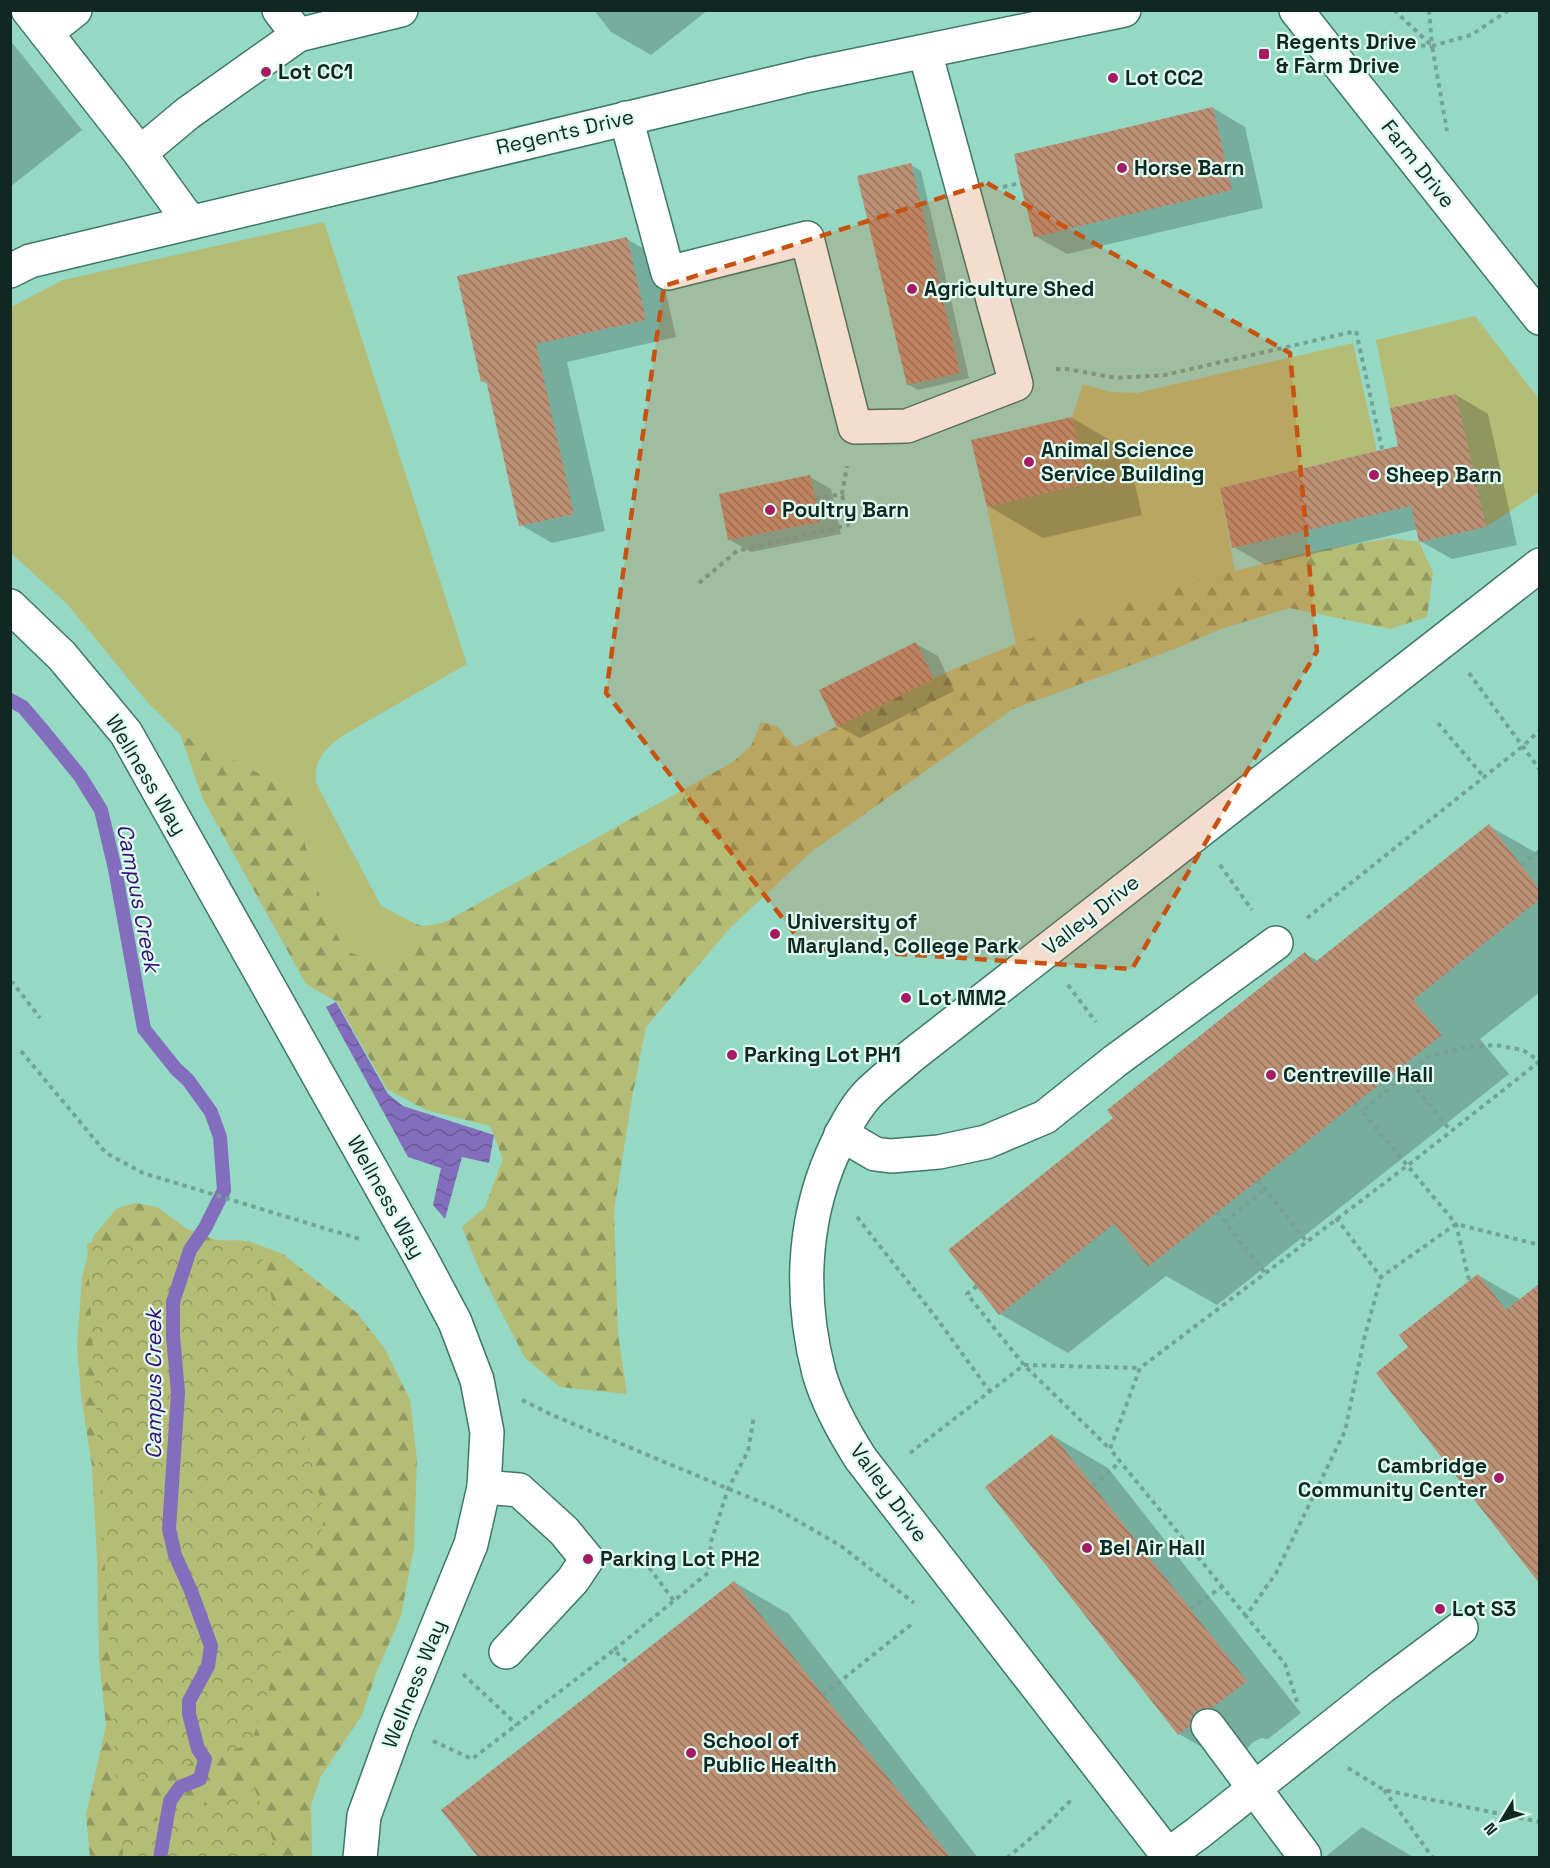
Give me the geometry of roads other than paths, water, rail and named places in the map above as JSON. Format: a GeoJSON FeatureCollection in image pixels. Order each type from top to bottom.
{"type":"FeatureCollection","features":[{"type":"Feature","properties":{"kind":"street"},"geometry":{"type":"LineString","coordinates":[[75,10],[37,22],[140,153],[190,222]]}},
{"type":"Feature","properties":{"kind":"street"},"geometry":{"type":"LineString","coordinates":[[140,153],[289,23],[401,10]]}},
{"type":"Feature","properties":{"kind":"street","name":"Regents Drive"},"geometry":{"type":"LineString","coordinates":[[10,271],[30,261],[809,75],[1124,10]]}},
{"type":"Feature","properties":{"kind":"street","name":"Farm Drive"},"geometry":{"type":"LineString","coordinates":[[1296,10],[1539,318]]}},
{"type":"Feature","properties":{"kind":"street"},"geometry":{"type":"LineString","coordinates":[[626,118],[668,273],[807,238],[855,427],[907,426],[1016,384],[925,52]]}},
{"type":"Feature","properties":{"kind":"street","name":"Valley Drive"},"geometry":{"type":"LineString","coordinates":[[1169,1856],[861,1459],[837,1415],[820,1375],[811,1334],[806,1263],[812,1212],[825,1171],[841,1134],[866,1097],[910,1057],[1539,565]]}},
{"type":"Feature","properties":{"kind":"street","name":"Wellness Way"},"geometry":{"type":"LineString","coordinates":[[10,606],[62,656],[126,733],[421,1258],[455,1322],[477,1380],[487,1432],[484,1487],[471,1544],[397,1725],[364,1815],[360,1857]]}},
{"type":"Feature","properties":{"kind":"street"},"geometry":{"type":"LineString","coordinates":[[841,1134],[875,1154],[891,1156],[939,1152],[986,1142],[1045,1117],[1276,943]]}},
{"type":"Feature","properties":{"kind":"street"},"geometry":{"type":"LineString","coordinates":[[484,1487],[519,1490],[564,1531],[587,1558],[573,1580],[506,1652]]}},
{"type":"Feature","properties":{"kind":"street"},"geometry":{"type":"LineString","coordinates":[[1169,1856],[1382,1686],[1461,1628]]}},
{"type":"Feature","properties":{"kind":"street"},"geometry":{"type":"LineString","coordinates":[[1208,1726],[1304,1855]]}},
{"type":"Feature","properties":{"kind":"water"},"geometry":{"type":"Polygon","coordinates":[[[336,1002],[388,1094],[403,1106],[494,1135],[489,1163],[462,1157],[445,1219],[433,1205],[441,1168],[408,1157],[326,1007],[336,1002]]]}},
{"type":"Feature","properties":{"kind":"waterway","name":"Campus Creek"},"geometry":{"type":"LineString","coordinates":[[10,700],[23,707],[45,733],[80,776],[101,810],[115,869],[144,1029],[176,1069],[188,1080],[211,1112],[220,1137],[224,1190],[205,1228],[190,1250],[173,1302],[173,1336],[178,1393],[169,1529],[175,1555],[211,1646],[208,1666],[189,1701],[189,1714],[198,1749],[205,1759],[200,1779],[180,1787],[170,1801],[160,1858]]}},
{"type":"Feature","properties":{"kind":"place","name":"Regents Drive & Farm Drive"},"geometry":{"type":"Point","coordinates":[1264,54]}},
{"type":"Feature","properties":{"kind":"place","name":"Lot CC1"},"geometry":{"type":"Point","coordinates":[266,72]}},
{"type":"Feature","properties":{"kind":"place","name":"Lot CC2"},"geometry":{"type":"Point","coordinates":[1113,78]}},
{"type":"Feature","properties":{"kind":"place","name":"Horse Barn"},"geometry":{"type":"Point","coordinates":[1122,168]}},
{"type":"Feature","properties":{"kind":"place","name":"Agriculture Shed"},"geometry":{"type":"Point","coordinates":[912,289]}},
{"type":"Feature","properties":{"kind":"place","name":"Animal Science Service Building"},"geometry":{"type":"Point","coordinates":[1029,462]}},
{"type":"Feature","properties":{"kind":"place","name":"Sheep Barn"},"geometry":{"type":"Point","coordinates":[1374,475]}},
{"type":"Feature","properties":{"kind":"place","name":"Poultry Barn"},"geometry":{"type":"Point","coordinates":[770,510]}},
{"type":"Feature","properties":{"kind":"place","name":"University of Maryland, College Park"},"geometry":{"type":"Point","coordinates":[775,934]}},
{"type":"Feature","properties":{"kind":"place","name":"Lot MM2"},"geometry":{"type":"Point","coordinates":[906,998]}},
{"type":"Feature","properties":{"kind":"place","name":"Parking Lot PH1"},"geometry":{"type":"Point","coordinates":[732,1055]}},
{"type":"Feature","properties":{"kind":"place","name":"Centreville Hall"},"geometry":{"type":"Point","coordinates":[1271,1075]}},
{"type":"Feature","properties":{"kind":"place","name":"Cambridge Community Center"},"geometry":{"type":"Point","coordinates":[1499,1478]}},
{"type":"Feature","properties":{"kind":"place","name":"Bel Air Hall"},"geometry":{"type":"Point","coordinates":[1087,1548]}},
{"type":"Feature","properties":{"kind":"place","name":"Parking Lot PH2"},"geometry":{"type":"Point","coordinates":[588,1559]}},
{"type":"Feature","properties":{"kind":"place","name":"Lot S3"},"geometry":{"type":"Point","coordinates":[1440,1609]}},
{"type":"Feature","properties":{"kind":"place","name":"School of Public Health"},"geometry":{"type":"Point","coordinates":[691,1753]}}]}
